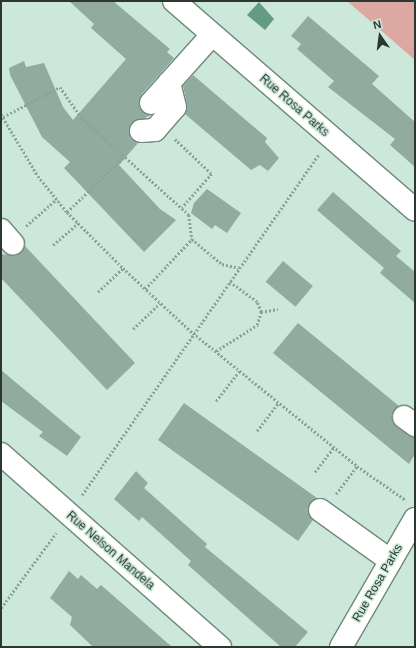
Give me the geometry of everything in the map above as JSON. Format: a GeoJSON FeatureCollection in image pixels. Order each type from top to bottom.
{"type":"FeatureCollection","features":[{"type":"Feature","properties":{"kind":"street","name":"Rue Rosa Parks"},"geometry":{"type":"LineString","coordinates":[[174,1],[330,138],[415,210]]}},
{"type":"Feature","properties":{"kind":"street"},"geometry":{"type":"LineString","coordinates":[[151,103],[212,34]]}},
{"type":"Feature","properties":{"kind":"street"},"geometry":{"type":"LineString","coordinates":[[141,131],[155,130],[175,107],[169,83]]}},
{"type":"Feature","properties":{"kind":"street","name":"Rue Nelson Mandela"},"geometry":{"type":"LineString","coordinates":[[1,454],[220,647]]}},
{"type":"Feature","properties":{"kind":"street","name":"Rue Rosa Parks"},"geometry":{"type":"LineString","coordinates":[[341,647],[391,561],[412,510]]}},
{"type":"Feature","properties":{"kind":"street"},"geometry":{"type":"LineString","coordinates":[[322,511],[391,561]]}},
{"type":"Feature","properties":{"kind":"path"},"geometry":{"type":"LineString","coordinates":[[3,117],[60,87],[81,117],[189,215],[192,239],[222,264],[239,268]]}},
{"type":"Feature","properties":{"kind":"path"},"geometry":{"type":"LineString","coordinates":[[1,114],[67,212],[122,268],[193,333],[412,510]]}},
{"type":"Feature","properties":{"kind":"path"},"geometry":{"type":"LineString","coordinates":[[1,608],[69,514],[193,333],[330,138]]}},
{"type":"Feature","properties":{"kind":"path"},"geometry":{"type":"LineString","coordinates":[[67,212],[124,157]]}},
{"type":"Feature","properties":{"kind":"path"},"geometry":{"type":"LineString","coordinates":[[8,238],[57,199]]}},
{"type":"Feature","properties":{"kind":"path"},"geometry":{"type":"LineString","coordinates":[[53,245],[78,223]]}},
{"type":"Feature","properties":{"kind":"path"},"geometry":{"type":"LineString","coordinates":[[145,289],[192,239]]}},
{"type":"Feature","properties":{"kind":"path"},"geometry":{"type":"LineString","coordinates":[[98,292],[122,268]]}},
{"type":"Feature","properties":{"kind":"path"},"geometry":{"type":"LineString","coordinates":[[216,351],[257,325],[261,312],[257,302],[229,282]]}},
{"type":"Feature","properties":{"kind":"path"},"geometry":{"type":"LineString","coordinates":[[133,329],[160,303]]}},
{"type":"Feature","properties":{"kind":"path"},"geometry":{"type":"LineString","coordinates":[[261,312],[278,310]]}},
{"type":"Feature","properties":{"kind":"path"},"geometry":{"type":"LineString","coordinates":[[216,401],[240,370]]}},
{"type":"Feature","properties":{"kind":"path"},"geometry":{"type":"LineString","coordinates":[[258,431],[279,402]]}},
{"type":"Feature","properties":{"kind":"path"},"geometry":{"type":"LineString","coordinates":[[315,472],[334,447]]}},
{"type":"Feature","properties":{"kind":"path"},"geometry":{"type":"LineString","coordinates":[[322,511],[357,466]]}},
{"type":"Feature","properties":{"kind":"shaded area"},"geometry":{"type":"Polygon","coordinates":[[[347,1],[415,1],[415,60],[347,1]]]}},
{"type":"Feature","properties":{"kind":"shaded area"},"geometry":{"type":"Polygon","coordinates":[[[259,2],[274,19],[265,30],[247,15],[259,2]]]}},
{"type":"Feature","properties":{"kind":"building"},"geometry":{"type":"Polygon","coordinates":[[[69,1],[113,1],[170,49],[167,52],[174,58],[141,95],[139,107],[151,115],[130,125],[130,138],[138,143],[119,165],[160,209],[176,220],[144,252],[64,168],[70,162],[42,137],[10,75],[9,68],[24,61],[26,67],[44,63],[63,107],[73,120],[126,59],[91,28],[94,24],[69,1]]]}},
{"type":"Feature","properties":{"kind":"building"},"geometry":{"type":"Polygon","coordinates":[[[308,16],[379,76],[372,84],[415,122],[415,167],[390,145],[395,139],[328,87],[334,81],[297,49],[301,44],[291,36],[308,16]]]}},
{"type":"Feature","properties":{"kind":"building"},"geometry":{"type":"Polygon","coordinates":[[[193,75],[267,138],[265,142],[279,158],[268,171],[260,165],[251,170],[185,114],[187,104],[183,86],[193,75]]]}},
{"type":"Feature","properties":{"kind":"building"},"geometry":{"type":"Polygon","coordinates":[[[207,189],[241,213],[227,233],[215,225],[212,229],[191,213],[194,203],[207,189]]]}},
{"type":"Feature","properties":{"kind":"building"},"geometry":{"type":"Polygon","coordinates":[[[333,192],[401,251],[396,256],[415,272],[415,303],[380,273],[384,268],[317,210],[333,192]]]}},
{"type":"Feature","properties":{"kind":"building"},"geometry":{"type":"Polygon","coordinates":[[[25,246],[135,363],[107,390],[1,278],[1,254],[16,256],[25,246]]]}},
{"type":"Feature","properties":{"kind":"building"},"geometry":{"type":"Polygon","coordinates":[[[283,261],[313,286],[296,307],[266,282],[283,261]]]}},
{"type":"Feature","properties":{"kind":"building"},"geometry":{"type":"Polygon","coordinates":[[[298,323],[399,406],[392,415],[393,422],[415,438],[415,454],[409,464],[273,353],[298,323]]]}},
{"type":"Feature","properties":{"kind":"building"},"geometry":{"type":"Polygon","coordinates":[[[1,370],[81,437],[67,456],[39,436],[43,432],[1,401],[1,370]]]}},
{"type":"Feature","properties":{"kind":"building"},"geometry":{"type":"Polygon","coordinates":[[[184,403],[317,498],[308,508],[313,520],[298,541],[158,440],[184,403]]]}},
{"type":"Feature","properties":{"kind":"building"},"geometry":{"type":"Polygon","coordinates":[[[136,471],[148,483],[144,488],[207,544],[205,547],[308,632],[295,647],[281,647],[188,565],[191,561],[142,517],[139,521],[114,499],[136,471]]]}},
{"type":"Feature","properties":{"kind":"building"},"geometry":{"type":"Polygon","coordinates":[[[69,571],[78,579],[81,575],[97,589],[101,585],[172,647],[93,647],[70,625],[72,617],[50,598],[69,571]]]}}]}
